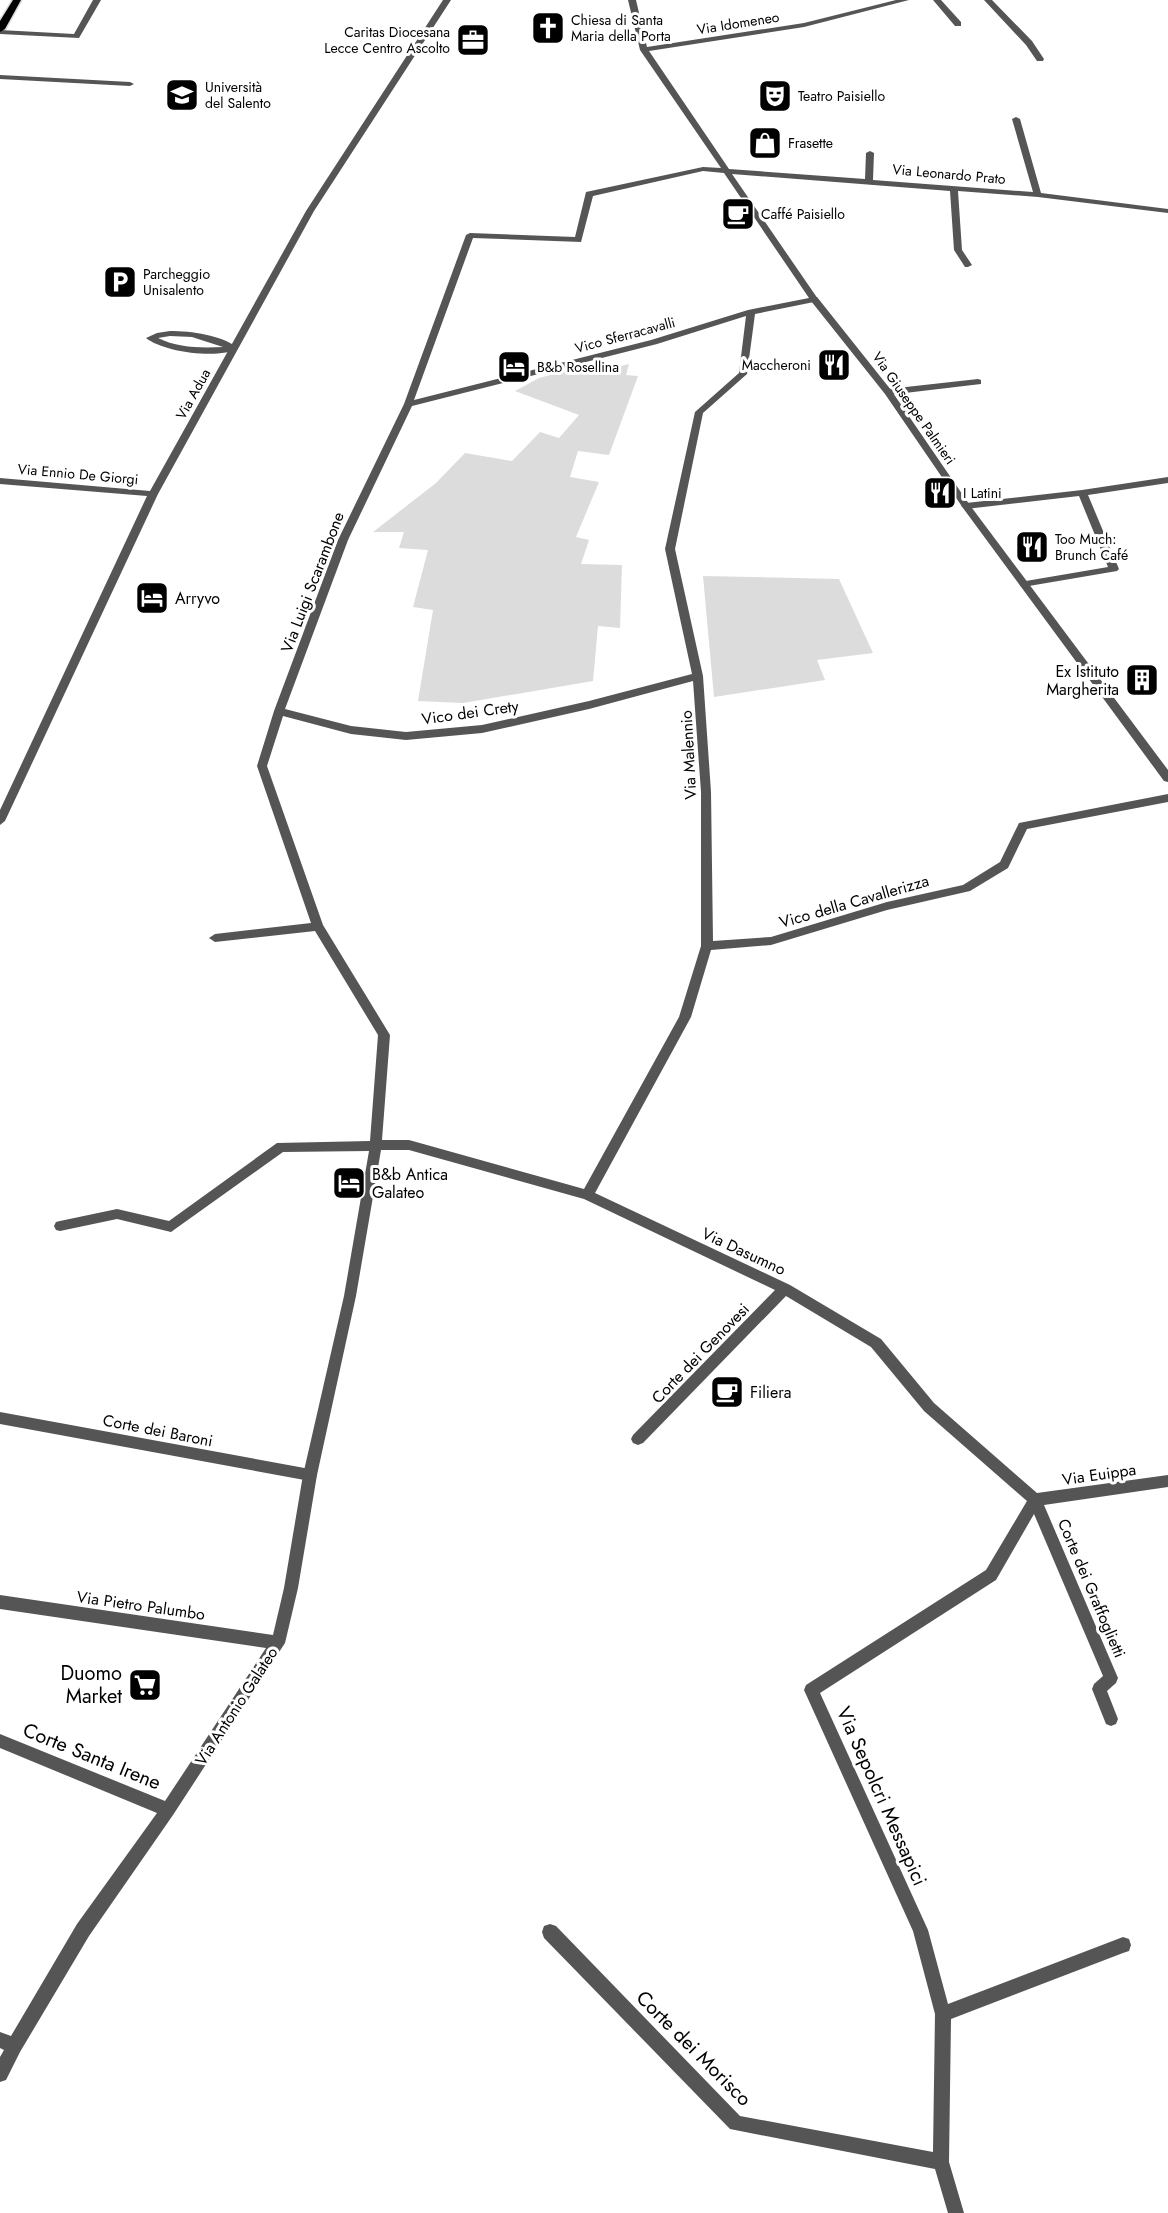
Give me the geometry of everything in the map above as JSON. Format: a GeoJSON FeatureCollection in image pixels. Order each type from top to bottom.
{"type":"FeatureCollection","features":[{"type":"Feature","properties":{"kind":"main road"},"geometry":{"type":"LineString","coordinates":[[0,30],[17,0]]}},
{"type":"Feature","properties":{"kind":"street"},"geometry":{"type":"LineString","coordinates":[[0,30],[76,36],[97,0]]}},
{"type":"Feature","properties":{"kind":"street","name":"Via Adua"},"geometry":{"type":"LineString","coordinates":[[0,821],[153,494],[310,211],[447,0]]}},
{"type":"Feature","properties":{"kind":"street"},"geometry":{"type":"LineString","coordinates":[[633,0],[644,50]]}},
{"type":"Feature","properties":{"kind":"street","name":"Via Idomeneo"},"geometry":{"type":"LineString","coordinates":[[644,50],[804,25],[905,0]]}},
{"type":"Feature","properties":{"kind":"street"},"geometry":{"type":"LineString","coordinates":[[937,0],[958,24]]}},
{"type":"Feature","properties":{"kind":"street"},"geometry":{"type":"LineString","coordinates":[[988,0],[1029,43],[1040,59]]}},
{"type":"Feature","properties":{"kind":"street","name":"Via Giuseppe Palmieri"},"geometry":{"type":"LineString","coordinates":[[644,50],[814,299],[888,392],[966,506],[1168,778]]}},
{"type":"Feature","properties":{"kind":"street"},"geometry":{"type":"LineString","coordinates":[[0,77],[130,84]]}},
{"type":"Feature","properties":{"kind":"street"},"geometry":{"type":"LineString","coordinates":[[1016,119],[1038,195]]}},
{"type":"Feature","properties":{"kind":"street"},"geometry":{"type":"LineString","coordinates":[[869,180],[870,153]]}},
{"type":"Feature","properties":{"kind":"street","name":"Via Leonardo Prato"},"geometry":{"type":"LineString","coordinates":[[649,179],[703,169],[869,180],[1038,195],[1168,211]]}},
{"type":"Feature","properties":{"kind":"street","name":"Via Luigi Scarambone"},"geometry":{"type":"LineString","coordinates":[[376,1146],[384,1035],[318,926],[262,766],[279,711],[343,540],[408,404],[470,235],[578,240],[589,194],[649,179]]}},
{"type":"Feature","properties":{"kind":"street"},"geometry":{"type":"LineString","coordinates":[[954,188],[958,250],[968,265]]}},
{"type":"Feature","properties":{"kind":"street","name":"Vico Sferracavalli"},"geometry":{"type":"LineString","coordinates":[[408,404],[654,342],[751,312],[814,299]]}},
{"type":"Feature","properties":{"kind":"street","name":"Via Malennio"},"geometry":{"type":"LineString","coordinates":[[587,1195],[686,1017],[707,946],[706,792],[698,676],[670,549],[699,412],[743,374],[751,312]]}},
{"type":"Feature","properties":{"kind":"street"},"geometry":{"type":"LineString","coordinates":[[166,332],[215,339],[234,348],[209,351],[163,346],[150,338],[166,332]]}},
{"type":"Feature","properties":{"kind":"street"},"geometry":{"type":"LineString","coordinates":[[888,392],[978,382]]}},
{"type":"Feature","properties":{"kind":"street"},"geometry":{"type":"LineString","coordinates":[[966,506],[1082,493],[1168,480]]}},
{"type":"Feature","properties":{"kind":"street","name":"Via Ennio De Giorgi"},"geometry":{"type":"LineString","coordinates":[[0,482],[153,494]]}},
{"type":"Feature","properties":{"kind":"street"},"geometry":{"type":"LineString","coordinates":[[1023,584],[1114,569],[1082,493]]}},
{"type":"Feature","properties":{"kind":"street","name":"Vico dei Crety"},"geometry":{"type":"LineString","coordinates":[[279,711],[351,730],[406,736],[482,729],[589,705],[698,676]]}},
{"type":"Feature","properties":{"kind":"street","name":"Vico della Cavallerizza"},"geometry":{"type":"LineString","coordinates":[[707,946],[771,941],[887,906],[966,888],[1004,865],[1023,826],[1168,798]]}},
{"type":"Feature","properties":{"kind":"street"},"geometry":{"type":"LineString","coordinates":[[215,938],[318,926]]}},
{"type":"Feature","properties":{"kind":"street","name":"Via Dasumno"},"geometry":{"type":"LineString","coordinates":[[60,1226],[117,1214],[171,1227],[281,1147],[409,1145],[587,1195],[785,1289],[876,1343],[929,1407],[1035,1500]]}},
{"type":"Feature","properties":{"kind":"street","name":"Via Antonio Galateo"},"geometry":{"type":"LineString","coordinates":[[0,2074],[7,2043],[168,1810],[278,1643],[291,1588],[310,1475],[350,1296],[376,1146]]}},
{"type":"Feature","properties":{"kind":"street","name":"Corte dei Genovesi"},"geometry":{"type":"LineString","coordinates":[[638,1439],[785,1289]]}},
{"type":"Feature","properties":{"kind":"street","name":"Corte dei Baroni"},"geometry":{"type":"LineString","coordinates":[[0,1418],[310,1475]]}},
{"type":"Feature","properties":{"kind":"street","name":"Via Euippa"},"geometry":{"type":"LineString","coordinates":[[1035,1500],[1168,1481]]}},
{"type":"Feature","properties":{"kind":"street","name":"Corte dei Graffoglietti"},"geometry":{"type":"LineString","coordinates":[[1035,1500],[1111,1678],[1099,1689],[1112,1719]]}},
{"type":"Feature","properties":{"kind":"street","name":"Via Sepolcri Messapici"},"geometry":{"type":"LineString","coordinates":[[956,2213],[941,2162],[943,2014],[920,1930],[811,1690],[991,1575],[1035,1500]]}},
{"type":"Feature","properties":{"kind":"street","name":"Via Pietro Palumbo"},"geometry":{"type":"LineString","coordinates":[[0,1602],[278,1643]]}},
{"type":"Feature","properties":{"kind":"street","name":"Corte Santa Irene"},"geometry":{"type":"LineString","coordinates":[[0,1741],[168,1810]]}},
{"type":"Feature","properties":{"kind":"street","name":"Corte dei Morisco"},"geometry":{"type":"LineString","coordinates":[[550,1932],[736,2123],[941,2162]]}},
{"type":"Feature","properties":{"kind":"street"},"geometry":{"type":"LineString","coordinates":[[943,2014],[1124,1945]]}},
{"type":"Feature","properties":{"kind":"shaded area"},"geometry":{"type":"Polygon","coordinates":[[[600,362],[606,370],[629,364],[626,375],[638,376],[609,455],[578,451],[570,477],[599,482],[576,537],[589,540],[581,564],[622,565],[620,628],[598,626],[593,681],[463,703],[418,701],[433,610],[413,607],[428,550],[399,548],[404,532],[373,532],[436,483],[465,453],[512,461],[540,432],[559,438],[579,415],[515,391],[539,378],[600,362]]]}},
{"type":"Feature","properties":{"kind":"shaded area"},"geometry":{"type":"Polygon","coordinates":[[[703,576],[839,579],[873,653],[817,660],[825,680],[714,697],[703,576]]]}},
{"type":"Feature","properties":{"kind":"place","name":"Chiesa di Santa Maria della Porta"},"geometry":{"type":"Point","coordinates":[548,28]}},
{"type":"Feature","properties":{"kind":"place","name":"Caritas Diocesana Lecce Centro Ascolto"},"geometry":{"type":"Point","coordinates":[473,40]}},
{"type":"Feature","properties":{"kind":"place","name":"Università del Salento"},"geometry":{"type":"Point","coordinates":[182,95]}},
{"type":"Feature","properties":{"kind":"place","name":"Teatro Paisiello"},"geometry":{"type":"Point","coordinates":[775,96]}},
{"type":"Feature","properties":{"kind":"place","name":"Frasette"},"geometry":{"type":"Point","coordinates":[765,143]}},
{"type":"Feature","properties":{"kind":"place","name":"Caffé Paisiello"},"geometry":{"type":"Point","coordinates":[738,214]}},
{"type":"Feature","properties":{"kind":"place","name":"Parcheggio Unisalento"},"geometry":{"type":"Point","coordinates":[120,282]}},
{"type":"Feature","properties":{"kind":"place","name":"Maccheroni"},"geometry":{"type":"Point","coordinates":[834,365]}},
{"type":"Feature","properties":{"kind":"place","name":"B&b Rosellina"},"geometry":{"type":"Point","coordinates":[514,367]}},
{"type":"Feature","properties":{"kind":"place","name":"I Latini"},"geometry":{"type":"Point","coordinates":[940,493]}},
{"type":"Feature","properties":{"kind":"place","name":"Too Much: Brunch Café"},"geometry":{"type":"Point","coordinates":[1032,547]}},
{"type":"Feature","properties":{"kind":"place","name":"Arryvo"},"geometry":{"type":"Point","coordinates":[152,598]}},
{"type":"Feature","properties":{"kind":"place","name":"Ex Istituto Margherita"},"geometry":{"type":"Point","coordinates":[1142,680]}},
{"type":"Feature","properties":{"kind":"place","name":"B&b Antica Galateo"},"geometry":{"type":"Point","coordinates":[349,1183]}},
{"type":"Feature","properties":{"kind":"place","name":"Filiera"},"geometry":{"type":"Point","coordinates":[727,1392]}},
{"type":"Feature","properties":{"kind":"place","name":"Duomo Market"},"geometry":{"type":"Point","coordinates":[145,1685]}}]}
